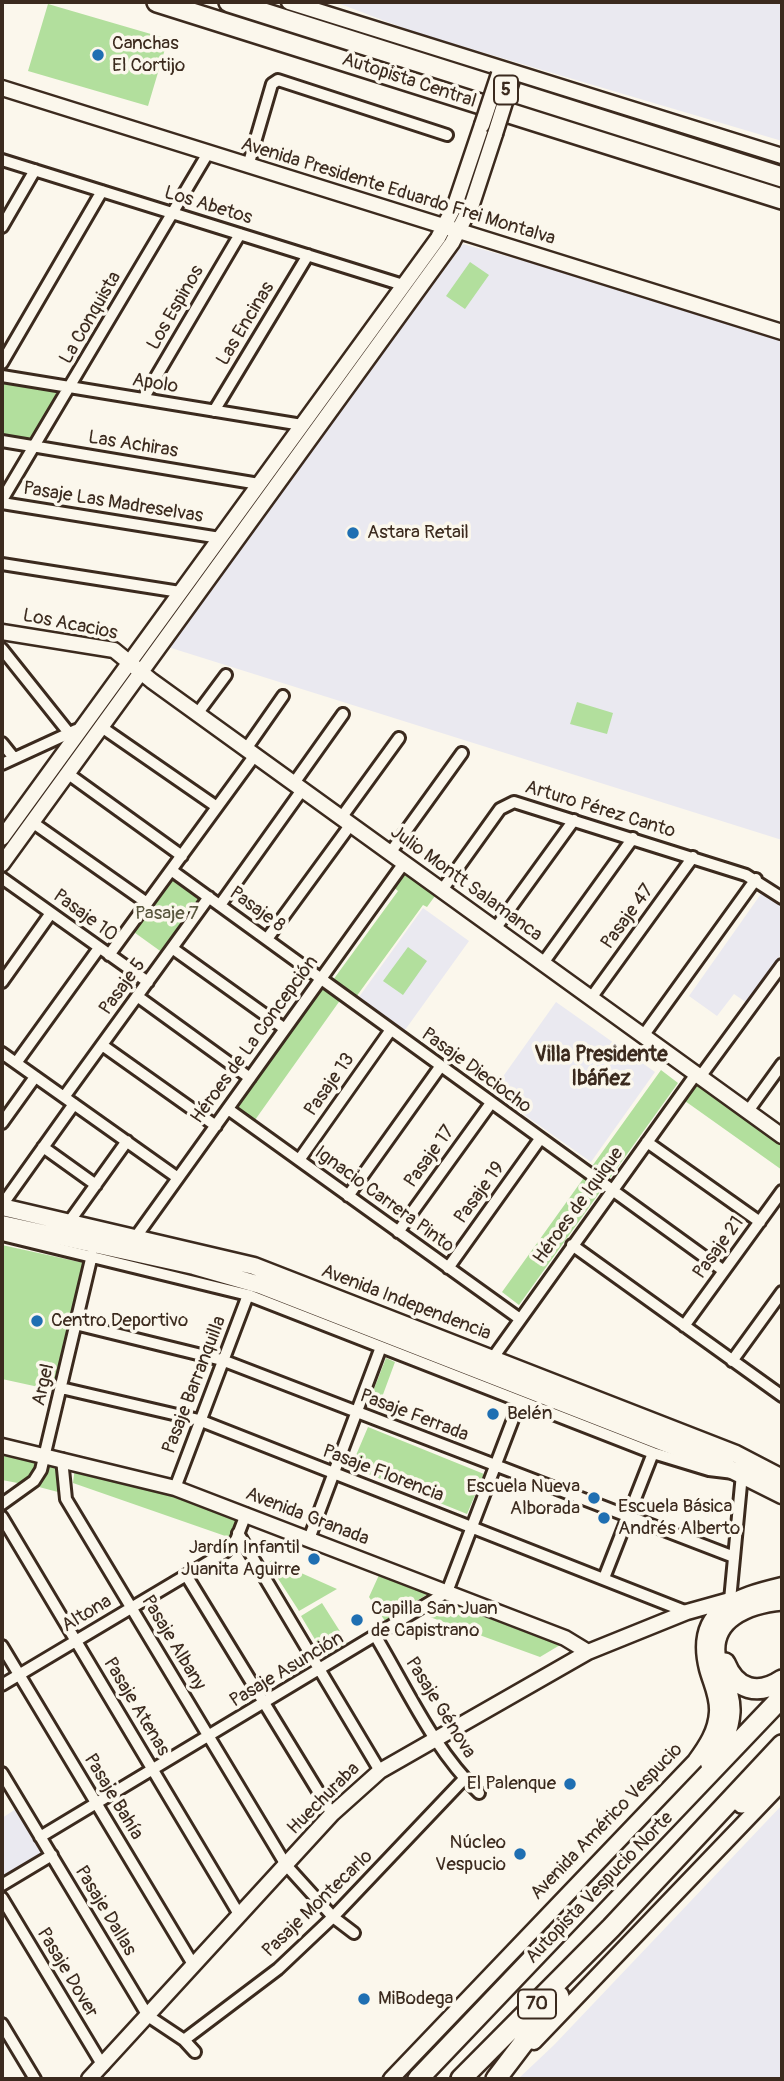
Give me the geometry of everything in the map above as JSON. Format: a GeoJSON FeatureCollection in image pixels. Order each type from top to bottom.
{"type":"FeatureCollection","features":[{"type":"Feature","properties":{"kind":"highway","name":"Autopista Central"},"geometry":{"type":"LineString","coordinates":[[157,2],[782,199]]}},
{"type":"Feature","properties":{"kind":"highway","name":"Autopista Central"},"geometry":{"type":"LineString","coordinates":[[229,2],[782,177]]}},
{"type":"Feature","properties":{"kind":"highway"},"geometry":{"type":"LineString","coordinates":[[688,1796],[718,1751],[729,1722],[728,1695],[716,1659],[719,1632],[727,1619],[740,1610],[782,1600]]}},
{"type":"Feature","properties":{"kind":"highway"},"geometry":{"type":"LineString","coordinates":[[782,1609],[763,1611],[741,1620],[728,1633],[723,1652],[729,1673],[745,1688],[763,1689],[782,1680]]}},
{"type":"Feature","properties":{"kind":"highway","name":"Autopista Vespucio Norte"},"geometry":{"type":"LineString","coordinates":[[419,2077],[782,1697]]}},
{"type":"Feature","properties":{"kind":"highway","name":"Autopista Vespucio Norte"},"geometry":{"type":"LineString","coordinates":[[461,2079],[611,1928],[782,1745]]}},
{"type":"Feature","properties":{"kind":"highway"},"geometry":{"type":"LineString","coordinates":[[689,1844],[782,1768]]}},
{"type":"Feature","properties":{"kind":"highway"},"geometry":{"type":"LineString","coordinates":[[498,2079],[611,1928]]}},
{"type":"Feature","properties":{"kind":"main road"},"geometry":{"type":"LineString","coordinates":[[289,2],[506,74],[782,156]]}},
{"type":"Feature","properties":{"kind":"main road"},"geometry":{"type":"LineString","coordinates":[[2,838],[75,731],[134,667],[452,229],[482,125],[506,74]]}},
{"type":"Feature","properties":{"kind":"main road"},"geometry":{"type":"LineString","coordinates":[[2,864],[100,726],[180,592],[302,425],[337,389],[403,285],[472,204],[495,134],[506,74]]}},
{"type":"Feature","properties":{"kind":"main road","name":"Avenida Presidente Eduardo Frei Montalva"},"geometry":{"type":"LineString","coordinates":[[2,88],[782,332]]}},
{"type":"Feature","properties":{"kind":"main road","name":"Los Acacios"},"geometry":{"type":"LineString","coordinates":[[2,632],[114,650],[134,667]]}},
{"type":"Feature","properties":{"kind":"main road","name":"Julio Montt Salamanca"},"geometry":{"type":"LineString","coordinates":[[134,667],[200,710],[251,752],[782,1136]]}},
{"type":"Feature","properties":{"kind":"main road","name":"Avenida Independencia"},"geometry":{"type":"LineString","coordinates":[[2,1206],[254,1266],[736,1454],[782,1478]]}},
{"type":"Feature","properties":{"kind":"main road","name":"Avenida Independencia"},"geometry":{"type":"LineString","coordinates":[[2,1223],[194,1266],[260,1285],[742,1474],[782,1495]]}},
{"type":"Feature","properties":{"kind":"main road","name":"Avenida Granada"},"geometry":{"type":"LineString","coordinates":[[2,1446],[175,1488],[565,1638],[588,1652]]}},
{"type":"Feature","properties":{"kind":"main road"},"geometry":{"type":"LineString","coordinates":[[706,1634],[715,1616],[730,1601],[782,1585]]}},
{"type":"Feature","properties":{"kind":"main road","name":"Huechuraba"},"geometry":{"type":"LineString","coordinates":[[89,2079],[332,1814],[380,1771],[588,1652],[687,1612],[730,1601]]}},
{"type":"Feature","properties":{"kind":"main road"},"geometry":{"type":"LineString","coordinates":[[687,1612],[703,1625],[706,1634]]}},
{"type":"Feature","properties":{"kind":"main road","name":"Avenida Américo Vespucio"},"geometry":{"type":"LineString","coordinates":[[391,2079],[704,1748],[714,1730],[717,1713],[705,1661],[706,1634]]}},
{"type":"Feature","properties":{"kind":"main road"},"geometry":{"type":"LineString","coordinates":[[498,2079],[782,1783]]}},
{"type":"Feature","properties":{"kind":"street"},"geometry":{"type":"LineString","coordinates":[[248,166],[275,81],[447,135]]}},
{"type":"Feature","properties":{"kind":"street","name":"La Conquista"},"geometry":{"type":"LineString","coordinates":[[2,502],[208,153]]}},
{"type":"Feature","properties":{"kind":"street","name":"Los Abetos"},"geometry":{"type":"LineString","coordinates":[[2,160],[403,285]]}},
{"type":"Feature","properties":{"kind":"street"},"geometry":{"type":"LineString","coordinates":[[2,227],[35,170]]}},
{"type":"Feature","properties":{"kind":"street"},"geometry":{"type":"LineString","coordinates":[[2,363],[102,191]]}},
{"type":"Feature","properties":{"kind":"street","name":"Los Espinos"},"geometry":{"type":"LineString","coordinates":[[143,399],[240,234]]}},
{"type":"Feature","properties":{"kind":"street","name":"Las Encinas"},"geometry":{"type":"LineString","coordinates":[[214,411],[308,255]]}},
{"type":"Feature","properties":{"kind":"street","name":"Apolo"},"geometry":{"type":"LineString","coordinates":[[2,376],[302,425]]}},
{"type":"Feature","properties":{"kind":"street","name":"Las Achiras"},"geometry":{"type":"LineString","coordinates":[[2,441],[259,484]]}},
{"type":"Feature","properties":{"kind":"street","name":"Pasaje Las Madreselvas"},"geometry":{"type":"LineString","coordinates":[[2,502],[220,537]]}},
{"type":"Feature","properties":{"kind":"street"},"geometry":{"type":"LineString","coordinates":[[2,564],[180,592]]}},
{"type":"Feature","properties":{"kind":"street"},"geometry":{"type":"LineString","coordinates":[[2,649],[75,731],[2,764]]}},
{"type":"Feature","properties":{"kind":"street"},"geometry":{"type":"LineString","coordinates":[[200,710],[226,675]]}},
{"type":"Feature","properties":{"kind":"street"},"geometry":{"type":"LineString","coordinates":[[109,955],[217,807],[284,696]]}},
{"type":"Feature","properties":{"kind":"street"},"geometry":{"type":"LineString","coordinates":[[220,905],[343,714]]}},
{"type":"Feature","properties":{"kind":"street"},"geometry":{"type":"LineString","coordinates":[[100,726],[217,807]]}},
{"type":"Feature","properties":{"kind":"street"},"geometry":{"type":"LineString","coordinates":[[267,939],[399,738]]}},
{"type":"Feature","properties":{"kind":"street"},"geometry":{"type":"LineString","coordinates":[[2,743],[14,758]]}},
{"type":"Feature","properties":{"kind":"street"},"geometry":{"type":"LineString","coordinates":[[390,852],[462,753]]}},
{"type":"Feature","properties":{"kind":"street"},"geometry":{"type":"LineString","coordinates":[[66,773],[182,856]]}},
{"type":"Feature","properties":{"kind":"street","name":"Arturo Pérez Canto"},"geometry":{"type":"LineString","coordinates":[[442,890],[505,804],[517,802],[693,857],[756,879],[781,893]]}},
{"type":"Feature","properties":{"kind":"street"},"geometry":{"type":"LineString","coordinates":[[495,929],[573,820]]}},
{"type":"Feature","properties":{"kind":"street"},"geometry":{"type":"LineString","coordinates":[[32,822],[147,903]]}},
{"type":"Feature","properties":{"kind":"street"},"geometry":{"type":"LineString","coordinates":[[542,963],[633,838]]}},
{"type":"Feature","properties":{"kind":"street","name":"Pasaje 47"},"geometry":{"type":"LineString","coordinates":[[590,998],[693,857]]}},
{"type":"Feature","properties":{"kind":"street","name":"Héroes de La Concepción"},"geometry":{"type":"LineString","coordinates":[[135,1238],[404,863]]}},
{"type":"Feature","properties":{"kind":"street","name":"Pasaje 8"},"geometry":{"type":"LineString","coordinates":[[171,870],[321,979]]}},
{"type":"Feature","properties":{"kind":"street","name":"Pasaje 10"},"geometry":{"type":"LineString","coordinates":[[2,878],[148,982]]}},
{"type":"Feature","properties":{"kind":"street"},"geometry":{"type":"LineString","coordinates":[[643,1036],[756,879]]}},
{"type":"Feature","properties":{"kind":"street","name":"Pasaje 5"},"geometry":{"type":"LineString","coordinates":[[2,1206],[43,1147],[102,1045],[209,897]]}},
{"type":"Feature","properties":{"kind":"street"},"geometry":{"type":"LineString","coordinates":[[2,982],[51,913]]}},
{"type":"Feature","properties":{"kind":"street"},"geometry":{"type":"LineString","coordinates":[[16,1063],[99,948]]}},
{"type":"Feature","properties":{"kind":"street"},"geometry":{"type":"LineString","coordinates":[[172,948],[285,1029]]}},
{"type":"Feature","properties":{"kind":"street","name":"Héroes de Iquique"},"geometry":{"type":"LineString","coordinates":[[492,1359],[647,1142],[782,965]]}},
{"type":"Feature","properties":{"kind":"street","name":"Pasaje Dieciocho"},"geometry":{"type":"LineString","coordinates":[[321,979],[724,1271]]}},
{"type":"Feature","properties":{"kind":"street"},"geometry":{"type":"LineString","coordinates":[[137,996],[250,1077]]}},
{"type":"Feature","properties":{"kind":"street","name":"Pasaje 13"},"geometry":{"type":"LineString","coordinates":[[299,1160],[390,1031]]}},
{"type":"Feature","properties":{"kind":"street"},"geometry":{"type":"LineString","coordinates":[[102,1045],[216,1126]]}},
{"type":"Feature","properties":{"kind":"street"},"geometry":{"type":"LineString","coordinates":[[2,1053],[178,1178]]}},
{"type":"Feature","properties":{"kind":"street"},"geometry":{"type":"LineString","coordinates":[[748,1111],[782,1064]]}},
{"type":"Feature","properties":{"kind":"street"},"geometry":{"type":"LineString","coordinates":[[348,1196],[440,1067]]}},
{"type":"Feature","properties":{"kind":"street"},"geometry":{"type":"LineString","coordinates":[[2,1123],[35,1077]]}},
{"type":"Feature","properties":{"kind":"street","name":"Pasaje 17"},"geometry":{"type":"LineString","coordinates":[[398,1231],[491,1103]]}},
{"type":"Feature","properties":{"kind":"street","name":"Ignacio Carrera Pinto"},"geometry":{"type":"LineString","coordinates":[[228,1109],[520,1319]]}},
{"type":"Feature","properties":{"kind":"street","name":"Pasaje 19"},"geometry":{"type":"LineString","coordinates":[[448,1268],[540,1139]]}},
{"type":"Feature","properties":{"kind":"street"},"geometry":{"type":"LineString","coordinates":[[69,1222],[127,1141]]}},
{"type":"Feature","properties":{"kind":"street"},"geometry":{"type":"LineString","coordinates":[[647,1142],[760,1222]]}},
{"type":"Feature","properties":{"kind":"street"},"geometry":{"type":"LineString","coordinates":[[43,1147],[96,1185]]}},
{"type":"Feature","properties":{"kind":"street","name":"Pasaje 21"},"geometry":{"type":"LineString","coordinates":[[684,1326],[782,1191]]}},
{"type":"Feature","properties":{"kind":"street","name":"Avenida Independencia"},"geometry":{"type":"LineString","coordinates":[[2,1235],[248,1295],[653,1453],[709,1470],[742,1474]]}},
{"type":"Feature","properties":{"kind":"street"},"geometry":{"type":"LineString","coordinates":[[572,1245],[782,1396]]}},
{"type":"Feature","properties":{"kind":"street","name":"Argel"},"geometry":{"type":"LineString","coordinates":[[2,1504],[34,1481],[46,1456],[92,1255]]}},
{"type":"Feature","properties":{"kind":"street"},"geometry":{"type":"LineString","coordinates":[[733,1361],[782,1292]]}},
{"type":"Feature","properties":{"kind":"street","name":"Pasaje Barranquilla"},"geometry":{"type":"LineString","coordinates":[[175,1488],[248,1295]]}},
{"type":"Feature","properties":{"kind":"street","name":"Pasaje Ferrada"},"geometry":{"type":"LineString","coordinates":[[75,1324],[222,1360],[734,1557]]}},
{"type":"Feature","properties":{"kind":"street"},"geometry":{"type":"LineString","coordinates":[[309,1539],[381,1347]]}},
{"type":"Feature","properties":{"kind":"street","name":"Pasaje Florencia"},"geometry":{"type":"LineString","coordinates":[[61,1388],[199,1420],[687,1612]]}},
{"type":"Feature","properties":{"kind":"street"},"geometry":{"type":"LineString","coordinates":[[447,1592],[520,1401]]}},
{"type":"Feature","properties":{"kind":"street"},"geometry":{"type":"LineString","coordinates":[[604,1578],[630,1518],[653,1453]]}},
{"type":"Feature","properties":{"kind":"street","name":"Pasaje Albany"},"geometry":{"type":"LineString","coordinates":[[62,1459],[66,1499],[286,1865],[333,1917],[354,1933]]}},
{"type":"Feature","properties":{"kind":"street"},"geometry":{"type":"LineString","coordinates":[[730,1601],[742,1474]]}},
{"type":"Feature","properties":{"kind":"street","name":"Altona"},"geometry":{"type":"LineString","coordinates":[[2,1685],[229,1549],[246,1514]]}},
{"type":"Feature","properties":{"kind":"street","name":"Pasaje Atenas"},"geometry":{"type":"LineString","coordinates":[[2,1517],[240,1916]]}},
{"type":"Feature","properties":{"kind":"street"},"geometry":{"type":"LineString","coordinates":[[238,1533],[380,1771]]}},
{"type":"Feature","properties":{"kind":"street"},"geometry":{"type":"LineString","coordinates":[[186,1575],[332,1814]]}},
{"type":"Feature","properties":{"kind":"street","name":"Pasaje Asunción"},"geometry":{"type":"LineString","coordinates":[[40,1837],[447,1592]]}},
{"type":"Feature","properties":{"kind":"street","name":"Pasaje Génova"},"geometry":{"type":"LineString","coordinates":[[376,1637],[436,1738],[464,1779],[479,1793]]}},
{"type":"Feature","properties":{"kind":"street","name":"Pasaje Bahía"},"geometry":{"type":"LineString","coordinates":[[2,1647],[194,1966]]}},
{"type":"Feature","properties":{"kind":"street","name":"Pasaje Dallas"},"geometry":{"type":"LineString","coordinates":[[2,1773],[148,2016],[184,2040],[195,2052]]}},
{"type":"Feature","properties":{"kind":"street","name":"Pasaje Montecarlo"},"geometry":{"type":"LineString","coordinates":[[184,2040],[278,1969],[333,1917],[464,1779]]}},
{"type":"Feature","properties":{"kind":"street"},"geometry":{"type":"LineString","coordinates":[[2,1885],[51,1856]]}},
{"type":"Feature","properties":{"kind":"street","name":"Pasaje Dover"},"geometry":{"type":"LineString","coordinates":[[2,1898],[103,2066]]}},
{"type":"Feature","properties":{"kind":"street"},"geometry":{"type":"LineString","coordinates":[[2,2024],[35,2079]]}},
{"type":"Feature","properties":{"kind":"shaded area"},"geometry":{"type":"Polygon","coordinates":[[[335,2],[782,2],[782,141],[414,32],[335,2]]]}},
{"type":"Feature","properties":{"kind":"shaded area"},"geometry":{"type":"Polygon","coordinates":[[[463,244],[782,333],[782,840],[168,647],[463,244]]]}},
{"type":"Feature","properties":{"kind":"shaded area"},"geometry":{"type":"Polygon","coordinates":[[[763,891],[782,905],[782,953],[747,1003],[734,994],[717,1016],[689,996],[763,891]]]}},
{"type":"Feature","properties":{"kind":"shaded area"},"geometry":{"type":"Polygon","coordinates":[[[423,908],[469,941],[405,1030],[359,997],[423,908]]]}},
{"type":"Feature","properties":{"kind":"shaded area"},"geometry":{"type":"Polygon","coordinates":[[[556,1002],[655,1072],[591,1162],[492,1092],[556,1002]]]}},
{"type":"Feature","properties":{"kind":"shaded area"},"geometry":{"type":"Polygon","coordinates":[[[782,1805],[782,2079],[518,2079],[554,2045],[782,1805]]]}},
{"type":"Feature","properties":{"kind":"shaded area"},"geometry":{"type":"Polygon","coordinates":[[[19,1807],[45,1850],[43,1855],[2,1881],[2,1818],[19,1807]]]}},
{"type":"Feature","properties":{"kind":"green space","name":"Canchas El Cortijo"},"geometry":{"type":"Polygon","coordinates":[[[48,4],[168,39],[148,106],[28,71],[48,4]]]}},
{"type":"Feature","properties":{"kind":"green space"},"geometry":{"type":"Polygon","coordinates":[[[470,262],[489,275],[465,309],[446,296],[470,262]]]}},
{"type":"Feature","properties":{"kind":"green space"},"geometry":{"type":"Polygon","coordinates":[[[2,382],[61,391],[32,441],[2,436],[2,382]]]}},
{"type":"Feature","properties":{"kind":"green space"},"geometry":{"type":"Polygon","coordinates":[[[577,702],[613,713],[607,734],[570,724],[577,702]]]}},
{"type":"Feature","properties":{"kind":"green space"},"geometry":{"type":"Polygon","coordinates":[[[403,870],[435,890],[435,896],[427,907],[423,905],[356,997],[333,980],[398,891],[392,886],[403,870]]]}},
{"type":"Feature","properties":{"kind":"green space","name":"Pasaje 7"},"geometry":{"type":"Polygon","coordinates":[[[171,875],[203,899],[163,953],[131,930],[171,875]]]}},
{"type":"Feature","properties":{"kind":"green space"},"geometry":{"type":"Polygon","coordinates":[[[408,947],[427,961],[403,995],[383,981],[408,947]]]}},
{"type":"Feature","properties":{"kind":"green space"},"geometry":{"type":"Polygon","coordinates":[[[319,984],[341,999],[255,1120],[234,1104],[319,984]]]}},
{"type":"Feature","properties":{"kind":"green space"},"geometry":{"type":"Polygon","coordinates":[[[661,1070],[678,1083],[519,1305],[502,1292],[661,1070]]]}},
{"type":"Feature","properties":{"kind":"green space"},"geometry":{"type":"Polygon","coordinates":[[[698,1082],[782,1142],[782,1170],[685,1101],[698,1082]]]}},
{"type":"Feature","properties":{"kind":"green space","name":"Centro Deportivo"},"geometry":{"type":"Polygon","coordinates":[[[2,1245],[84,1263],[57,1391],[2,1379],[2,1245]]]}},
{"type":"Feature","properties":{"kind":"green space"},"geometry":{"type":"Polygon","coordinates":[[[386,1358],[395,1362],[378,1408],[368,1404],[386,1358]]]}},
{"type":"Feature","properties":{"kind":"green space"},"geometry":{"type":"Polygon","coordinates":[[[368,1427],[484,1474],[467,1514],[351,1467],[368,1427]]]}},
{"type":"Feature","properties":{"kind":"green space"},"geometry":{"type":"Polygon","coordinates":[[[2,1455],[34,1462],[34,1474],[23,1484],[2,1480],[2,1455]]]}},
{"type":"Feature","properties":{"kind":"green space"},"geometry":{"type":"Polygon","coordinates":[[[49,1465],[57,1467],[58,1492],[39,1487],[49,1465]]]}},
{"type":"Feature","properties":{"kind":"green space"},"geometry":{"type":"Polygon","coordinates":[[[75,1467],[130,1479],[240,1516],[231,1538],[73,1483],[75,1467]]]}},
{"type":"Feature","properties":{"kind":"green space"},"geometry":{"type":"Polygon","coordinates":[[[272,1560],[337,1589],[299,1611],[268,1563],[272,1560]]]}},
{"type":"Feature","properties":{"kind":"green space"},"geometry":{"type":"Polygon","coordinates":[[[379,1575],[429,1593],[385,1621],[369,1597],[379,1575]]]}},
{"type":"Feature","properties":{"kind":"green space"},"geometry":{"type":"Polygon","coordinates":[[[445,1602],[560,1645],[540,1657],[427,1616],[445,1602]]]}},
{"type":"Feature","properties":{"kind":"green space"},"geometry":{"type":"Polygon","coordinates":[[[322,1603],[348,1644],[326,1658],[301,1616],[322,1603]]]}},
{"type":"Feature","properties":{"kind":"place","name":"Canchas El Cortijo"},"geometry":{"type":"Point","coordinates":[98,55]}},
{"type":"Feature","properties":{"kind":"place","name":"Astara Retail"},"geometry":{"type":"Point","coordinates":[353,533]}},
{"type":"Feature","properties":{"kind":"place","name":"Centro Deportivo"},"geometry":{"type":"Point","coordinates":[37,1321]}},
{"type":"Feature","properties":{"kind":"place","name":"Belén"},"geometry":{"type":"Point","coordinates":[493,1414]}},
{"type":"Feature","properties":{"kind":"place","name":"Escuela Nueva Alborada"},"geometry":{"type":"Point","coordinates":[594,1498]}},
{"type":"Feature","properties":{"kind":"place","name":"Escuela Básica Andrés Alberto"},"geometry":{"type":"Point","coordinates":[604,1518]}},
{"type":"Feature","properties":{"kind":"place","name":"Jardín Infantil Juanita Aguirre"},"geometry":{"type":"Point","coordinates":[314,1559]}},
{"type":"Feature","properties":{"kind":"place","name":"Capilla San Juan de Capistrano"},"geometry":{"type":"Point","coordinates":[357,1620]}},
{"type":"Feature","properties":{"kind":"place","name":"El Palenque"},"geometry":{"type":"Point","coordinates":[570,1784]}},
{"type":"Feature","properties":{"kind":"place","name":"Núcleo Vespucio"},"geometry":{"type":"Point","coordinates":[520,1854]}},
{"type":"Feature","properties":{"kind":"place","name":"MiBodega"},"geometry":{"type":"Point","coordinates":[364,1999]}},
{"type":"Feature","properties":{"kind":"district","name":"Villa Presidente Ibáñez"},"geometry":{"type":"Point","coordinates":[601,1068]}}]}
